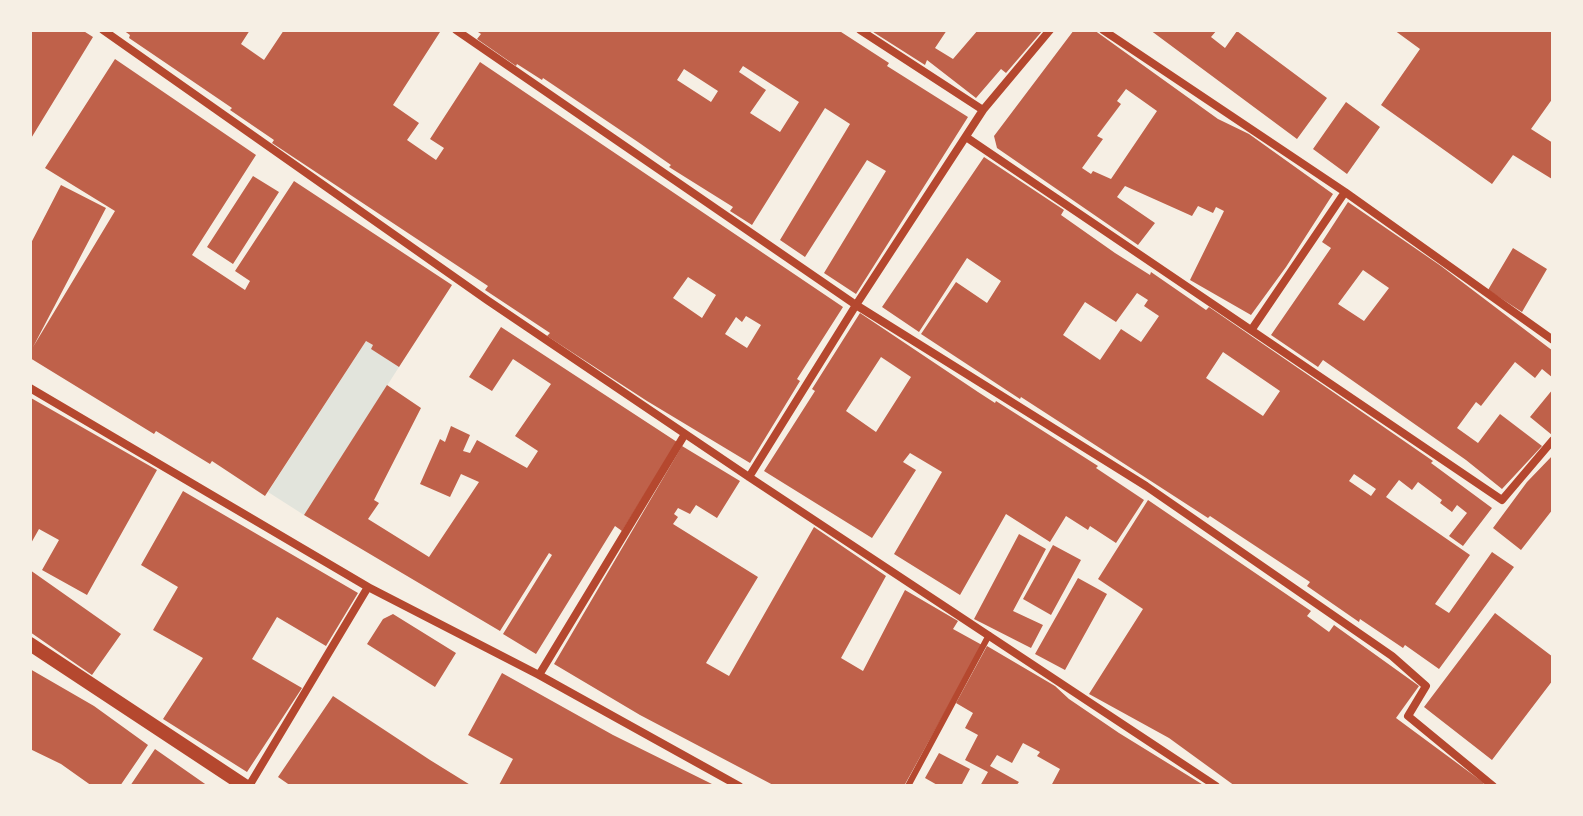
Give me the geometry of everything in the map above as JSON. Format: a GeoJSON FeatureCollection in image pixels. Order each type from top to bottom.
{"type":"FeatureCollection","features":[{"type":"Feature","properties":{"kind":"street"},"geometry":{"type":"LineString","coordinates":[[103,30],[487,300],[1216,786]]}},
{"type":"Feature","properties":{"kind":"street"},"geometry":{"type":"LineString","coordinates":[[456,30],[856,305],[1146,486],[1392,656],[1426,686],[1408,716],[1493,786]]}},
{"type":"Feature","properties":{"kind":"street"},"geometry":{"type":"LineString","coordinates":[[860,30],[983,110]]}},
{"type":"Feature","properties":{"kind":"street"},"geometry":{"type":"LineString","coordinates":[[749,477],[983,110],[1050,30]]}},
{"type":"Feature","properties":{"kind":"street"},"geometry":{"type":"LineString","coordinates":[[1103,30],[1345,192],[1553,340]]}},
{"type":"Feature","properties":{"kind":"street"},"geometry":{"type":"LineString","coordinates":[[966,137],[1502,500],[1553,440]]}},
{"type":"Feature","properties":{"kind":"street"},"geometry":{"type":"LineString","coordinates":[[1252,329],[1345,192]]}},
{"type":"Feature","properties":{"kind":"street"},"geometry":{"type":"LineString","coordinates":[[30,388],[368,587],[539,675],[739,786]]}},
{"type":"Feature","properties":{"kind":"street"},"geometry":{"type":"LineString","coordinates":[[539,675],[685,434]]}},
{"type":"Feature","properties":{"kind":"street"},"geometry":{"type":"LineString","coordinates":[[30,644],[247,786],[368,587]]}},
{"type":"Feature","properties":{"kind":"lane"},"geometry":{"type":"LineString","coordinates":[[908,786],[989,635]]}},
{"type":"Feature","properties":{"kind":"shaded area"},"geometry":{"type":"Polygon","coordinates":[[[366,341],[373,345],[372,349],[399,367],[304,515],[268,492],[366,341]]]}},
{"type":"Feature","properties":{"kind":"building"},"geometry":{"type":"Polygon","coordinates":[[[30,30],[82,30],[93,37],[30,140],[30,30]]]}},
{"type":"Feature","properties":{"kind":"building"},"geometry":{"type":"Polygon","coordinates":[[[123,30],[250,30],[241,44],[264,60],[284,30],[437,30],[440,32],[393,105],[419,123],[407,140],[436,160],[444,148],[430,139],[480,62],[843,307],[797,379],[800,381],[750,463],[547,336],[550,333],[485,290],[488,286],[272,143],[274,140],[230,110],[232,108],[129,38],[130,35],[123,30]],[[688,277],[673,298],[702,318],[716,295],[688,277]],[[746,316],[742,322],[736,317],[725,334],[747,348],[761,325],[746,316]]]}},
{"type":"Feature","properties":{"kind":"building"},"geometry":{"type":"Polygon","coordinates":[[[475,30],[838,30],[889,63],[887,66],[968,117],[856,294],[824,273],[886,171],[867,160],[805,257],[780,240],[850,124],[825,108],[752,225],[730,211],[733,207],[669,167],[671,165],[638,142],[543,78],[516,66],[477,39],[481,34],[475,30]],[[743,66],[739,72],[766,90],[750,113],[780,132],[799,102],[743,66]],[[684,69],[677,80],[711,102],[718,91],[684,69]]]}},
{"type":"Feature","properties":{"kind":"building"},"geometry":{"type":"Polygon","coordinates":[[[870,30],[947,30],[935,48],[953,59],[978,30],[1043,30],[1006,73],[1001,69],[976,98],[927,60],[925,65],[870,30]]]}},
{"type":"Feature","properties":{"kind":"building"},"geometry":{"type":"Polygon","coordinates":[[[1074,30],[1094,30],[1218,119],[1249,134],[1333,194],[1251,315],[1190,280],[1224,211],[1216,207],[1213,213],[1198,206],[1192,216],[1125,186],[1117,197],[1155,223],[1138,245],[997,148],[994,136],[1074,30]],[[1126,89],[1117,101],[1121,104],[1097,136],[1103,139],[1082,168],[1091,174],[1093,171],[1111,179],[1157,111],[1126,89]]]}},
{"type":"Feature","properties":{"kind":"building"},"geometry":{"type":"Polygon","coordinates":[[[1150,30],[1217,30],[1211,37],[1225,48],[1237,31],[1327,98],[1297,139],[1150,30]]]}},
{"type":"Feature","properties":{"kind":"building"},"geometry":{"type":"Polygon","coordinates":[[[1394,30],[1553,30],[1553,98],[1531,129],[1553,143],[1552,179],[1513,155],[1492,184],[1381,105],[1420,49],[1394,30]]]}},
{"type":"Feature","properties":{"kind":"building"},"geometry":{"type":"Polygon","coordinates":[[[115,59],[256,155],[192,255],[245,290],[250,281],[235,271],[294,181],[452,285],[399,367],[371,349],[373,345],[366,341],[265,496],[212,461],[210,464],[156,431],[154,434],[30,358],[30,245],[61,185],[106,208],[33,347],[115,211],[45,168],[115,59]]]}},
{"type":"Feature","properties":{"kind":"building"},"geometry":{"type":"Polygon","coordinates":[[[1346,102],[1380,127],[1347,174],[1313,149],[1346,102]]]}},
{"type":"Feature","properties":{"kind":"building"},"geometry":{"type":"Polygon","coordinates":[[[984,157],[1064,210],[1061,215],[1115,253],[1150,275],[1151,272],[1206,310],[1209,307],[1433,461],[1431,463],[1492,508],[1463,546],[1449,536],[1467,513],[1457,505],[1452,512],[1418,482],[1412,490],[1399,480],[1386,497],[1470,555],[1435,604],[1449,613],[1492,552],[1514,567],[1439,669],[1405,645],[1403,648],[1360,619],[1359,622],[1307,586],[1310,582],[1210,516],[1208,518],[921,334],[956,282],[987,303],[1001,281],[967,258],[919,332],[882,307],[984,157]],[[1137,293],[1116,322],[1085,302],[1063,335],[1100,360],[1121,329],[1141,342],[1159,316],[1144,306],[1148,300],[1137,293]],[[1223,352],[1206,378],[1263,416],[1280,391],[1223,352]],[[1354,474],[1349,481],[1371,496],[1376,489],[1354,474]]]}},
{"type":"Feature","properties":{"kind":"building"},"geometry":{"type":"Polygon","coordinates":[[[253,176],[279,192],[233,264],[207,247],[253,176]]]}},
{"type":"Feature","properties":{"kind":"building"},"geometry":{"type":"Polygon","coordinates":[[[1348,202],[1441,266],[1553,351],[1553,378],[1542,369],[1535,378],[1515,362],[1481,406],[1476,402],[1457,428],[1478,443],[1500,414],[1542,446],[1502,489],[1466,460],[1323,360],[1318,367],[1271,335],[1331,248],[1322,242],[1348,202]],[[1363,270],[1338,304],[1364,321],[1389,288],[1363,270]]]}},
{"type":"Feature","properties":{"kind":"building"},"geometry":{"type":"Polygon","coordinates":[[[1513,248],[1547,269],[1522,312],[1488,290],[1513,248]]]}},
{"type":"Feature","properties":{"kind":"building"},"geometry":{"type":"Polygon","coordinates":[[[860,313],[995,403],[1098,466],[1096,468],[1144,500],[1116,543],[1090,526],[1088,530],[1066,516],[1050,542],[1006,514],[960,595],[894,554],[942,472],[910,453],[903,462],[916,470],[872,538],[764,471],[815,391],[812,389],[860,313]],[[881,357],[846,411],[876,432],[911,377],[881,357]]]}},
{"type":"Feature","properties":{"kind":"building"},"geometry":{"type":"Polygon","coordinates":[[[501,327],[677,442],[622,531],[615,526],[536,654],[503,634],[552,555],[549,553],[500,631],[304,515],[387,385],[421,408],[374,500],[379,503],[368,519],[429,557],[479,482],[461,474],[450,497],[420,484],[440,439],[445,442],[451,426],[470,435],[463,451],[470,453],[477,440],[527,468],[538,451],[515,436],[551,384],[513,359],[492,391],[469,377],[501,327]]]}},
{"type":"Feature","properties":{"kind":"building"},"geometry":{"type":"Polygon","coordinates":[[[1553,389],[1553,433],[1552,435],[1530,417],[1553,389]]]}},
{"type":"Feature","properties":{"kind":"building"},"geometry":{"type":"Polygon","coordinates":[[[31,398],[157,470],[87,595],[42,570],[59,540],[39,529],[30,545],[31,398]]]}},
{"type":"Feature","properties":{"kind":"building"},"geometry":{"type":"Polygon","coordinates":[[[682,446],[740,481],[717,518],[696,505],[690,514],[678,508],[674,514],[678,517],[673,524],[758,577],[706,663],[729,676],[814,527],[886,576],[841,658],[863,671],[905,590],[958,621],[953,629],[982,645],[904,786],[775,786],[640,715],[554,664],[682,446]]]}},
{"type":"Feature","properties":{"kind":"building"},"geometry":{"type":"Polygon","coordinates":[[[1553,455],[1553,509],[1521,550],[1493,528],[1527,482],[1553,455]]]}},
{"type":"Feature","properties":{"kind":"building"},"geometry":{"type":"Polygon","coordinates":[[[183,491],[358,593],[326,646],[277,617],[252,659],[302,688],[247,772],[163,719],[203,658],[153,630],[178,587],[141,565],[183,491]]]}},
{"type":"Feature","properties":{"kind":"building"},"geometry":{"type":"Polygon","coordinates":[[[1148,500],[1311,611],[1307,616],[1329,632],[1334,625],[1419,686],[1396,718],[1484,783],[1482,786],[1235,786],[1169,738],[1089,694],[1143,609],[1098,579],[1148,500]]]}},
{"type":"Feature","properties":{"kind":"building"},"geometry":{"type":"Polygon","coordinates":[[[1019,534],[1046,549],[1013,611],[1043,625],[1031,648],[974,619],[1019,534]]]}},
{"type":"Feature","properties":{"kind":"building"},"geometry":{"type":"Polygon","coordinates":[[[1053,545],[1081,560],[1051,615],[1023,599],[1053,545]]]}},
{"type":"Feature","properties":{"kind":"building"},"geometry":{"type":"Polygon","coordinates":[[[30,570],[121,634],[92,675],[30,632],[30,570]]]}},
{"type":"Feature","properties":{"kind":"building"},"geometry":{"type":"Polygon","coordinates":[[[1078,578],[1107,594],[1065,670],[1035,654],[1078,578]]]}},
{"type":"Feature","properties":{"kind":"building"},"geometry":{"type":"Polygon","coordinates":[[[1495,613],[1553,657],[1553,680],[1492,760],[1424,707],[1495,613]]]}},
{"type":"Feature","properties":{"kind":"building"},"geometry":{"type":"Polygon","coordinates":[[[393,614],[456,653],[435,687],[367,644],[383,619],[393,614]]]}},
{"type":"Feature","properties":{"kind":"building"},"geometry":{"type":"Polygon","coordinates":[[[987,646],[1055,686],[1119,733],[1205,786],[1051,786],[1060,769],[1037,756],[1040,752],[1023,743],[1012,763],[997,755],[990,766],[1019,782],[1016,786],[980,786],[988,772],[965,760],[978,735],[965,728],[973,713],[956,703],[987,646]]]}},
{"type":"Feature","properties":{"kind":"building"},"geometry":{"type":"Polygon","coordinates":[[[30,669],[94,706],[148,745],[120,786],[92,786],[61,764],[30,749],[30,669]]]}},
{"type":"Feature","properties":{"kind":"building"},"geometry":{"type":"Polygon","coordinates":[[[502,673],[613,735],[716,786],[499,785],[513,759],[468,735],[502,673]]]}},
{"type":"Feature","properties":{"kind":"building"},"geometry":{"type":"Polygon","coordinates":[[[333,696],[472,786],[291,786],[278,777],[333,696]]]}},
{"type":"Feature","properties":{"kind":"building"},"geometry":{"type":"Polygon","coordinates":[[[155,749],[208,786],[130,786],[155,749]]]}},
{"type":"Feature","properties":{"kind":"building"},"geometry":{"type":"Polygon","coordinates":[[[939,753],[970,769],[961,786],[939,786],[925,778],[939,753]]]}}]}
